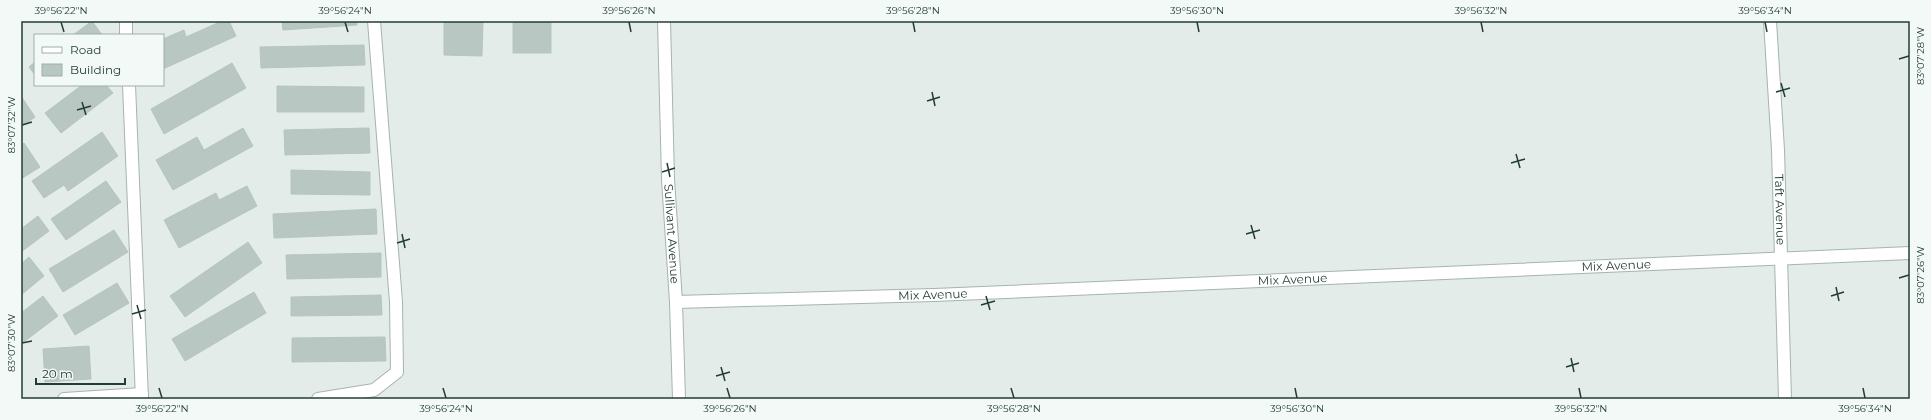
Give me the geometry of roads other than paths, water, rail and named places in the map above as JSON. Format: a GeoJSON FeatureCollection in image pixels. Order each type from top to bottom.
{"type":"FeatureCollection","features":[{"type":"Feature","properties":{"kind":"street"},"geometry":{"type":"LineString","coordinates":[[126,21],[126,34]]}},
{"type":"Feature","properties":{"kind":"street"},"geometry":{"type":"LineString","coordinates":[[318,399],[374,390],[397,372],[396,302],[374,21]]}},
{"type":"Feature","properties":{"kind":"street","name":"Sullivant Avenue"},"geometry":{"type":"LineString","coordinates":[[664,21],[668,179],[676,302],[679,399]]}},
{"type":"Feature","properties":{"kind":"street","name":"Taft Avenue"},"geometry":{"type":"LineString","coordinates":[[1770,21],[1782,257],[1785,399]]}},
{"type":"Feature","properties":{"kind":"street"},"geometry":{"type":"LineString","coordinates":[[64,399],[142,397],[129,86]]}},
{"type":"Feature","properties":{"kind":"street","name":"Mix Avenue"},"geometry":{"type":"LineString","coordinates":[[676,302],[942,295],[1782,257],[1910,253]]}}]}
